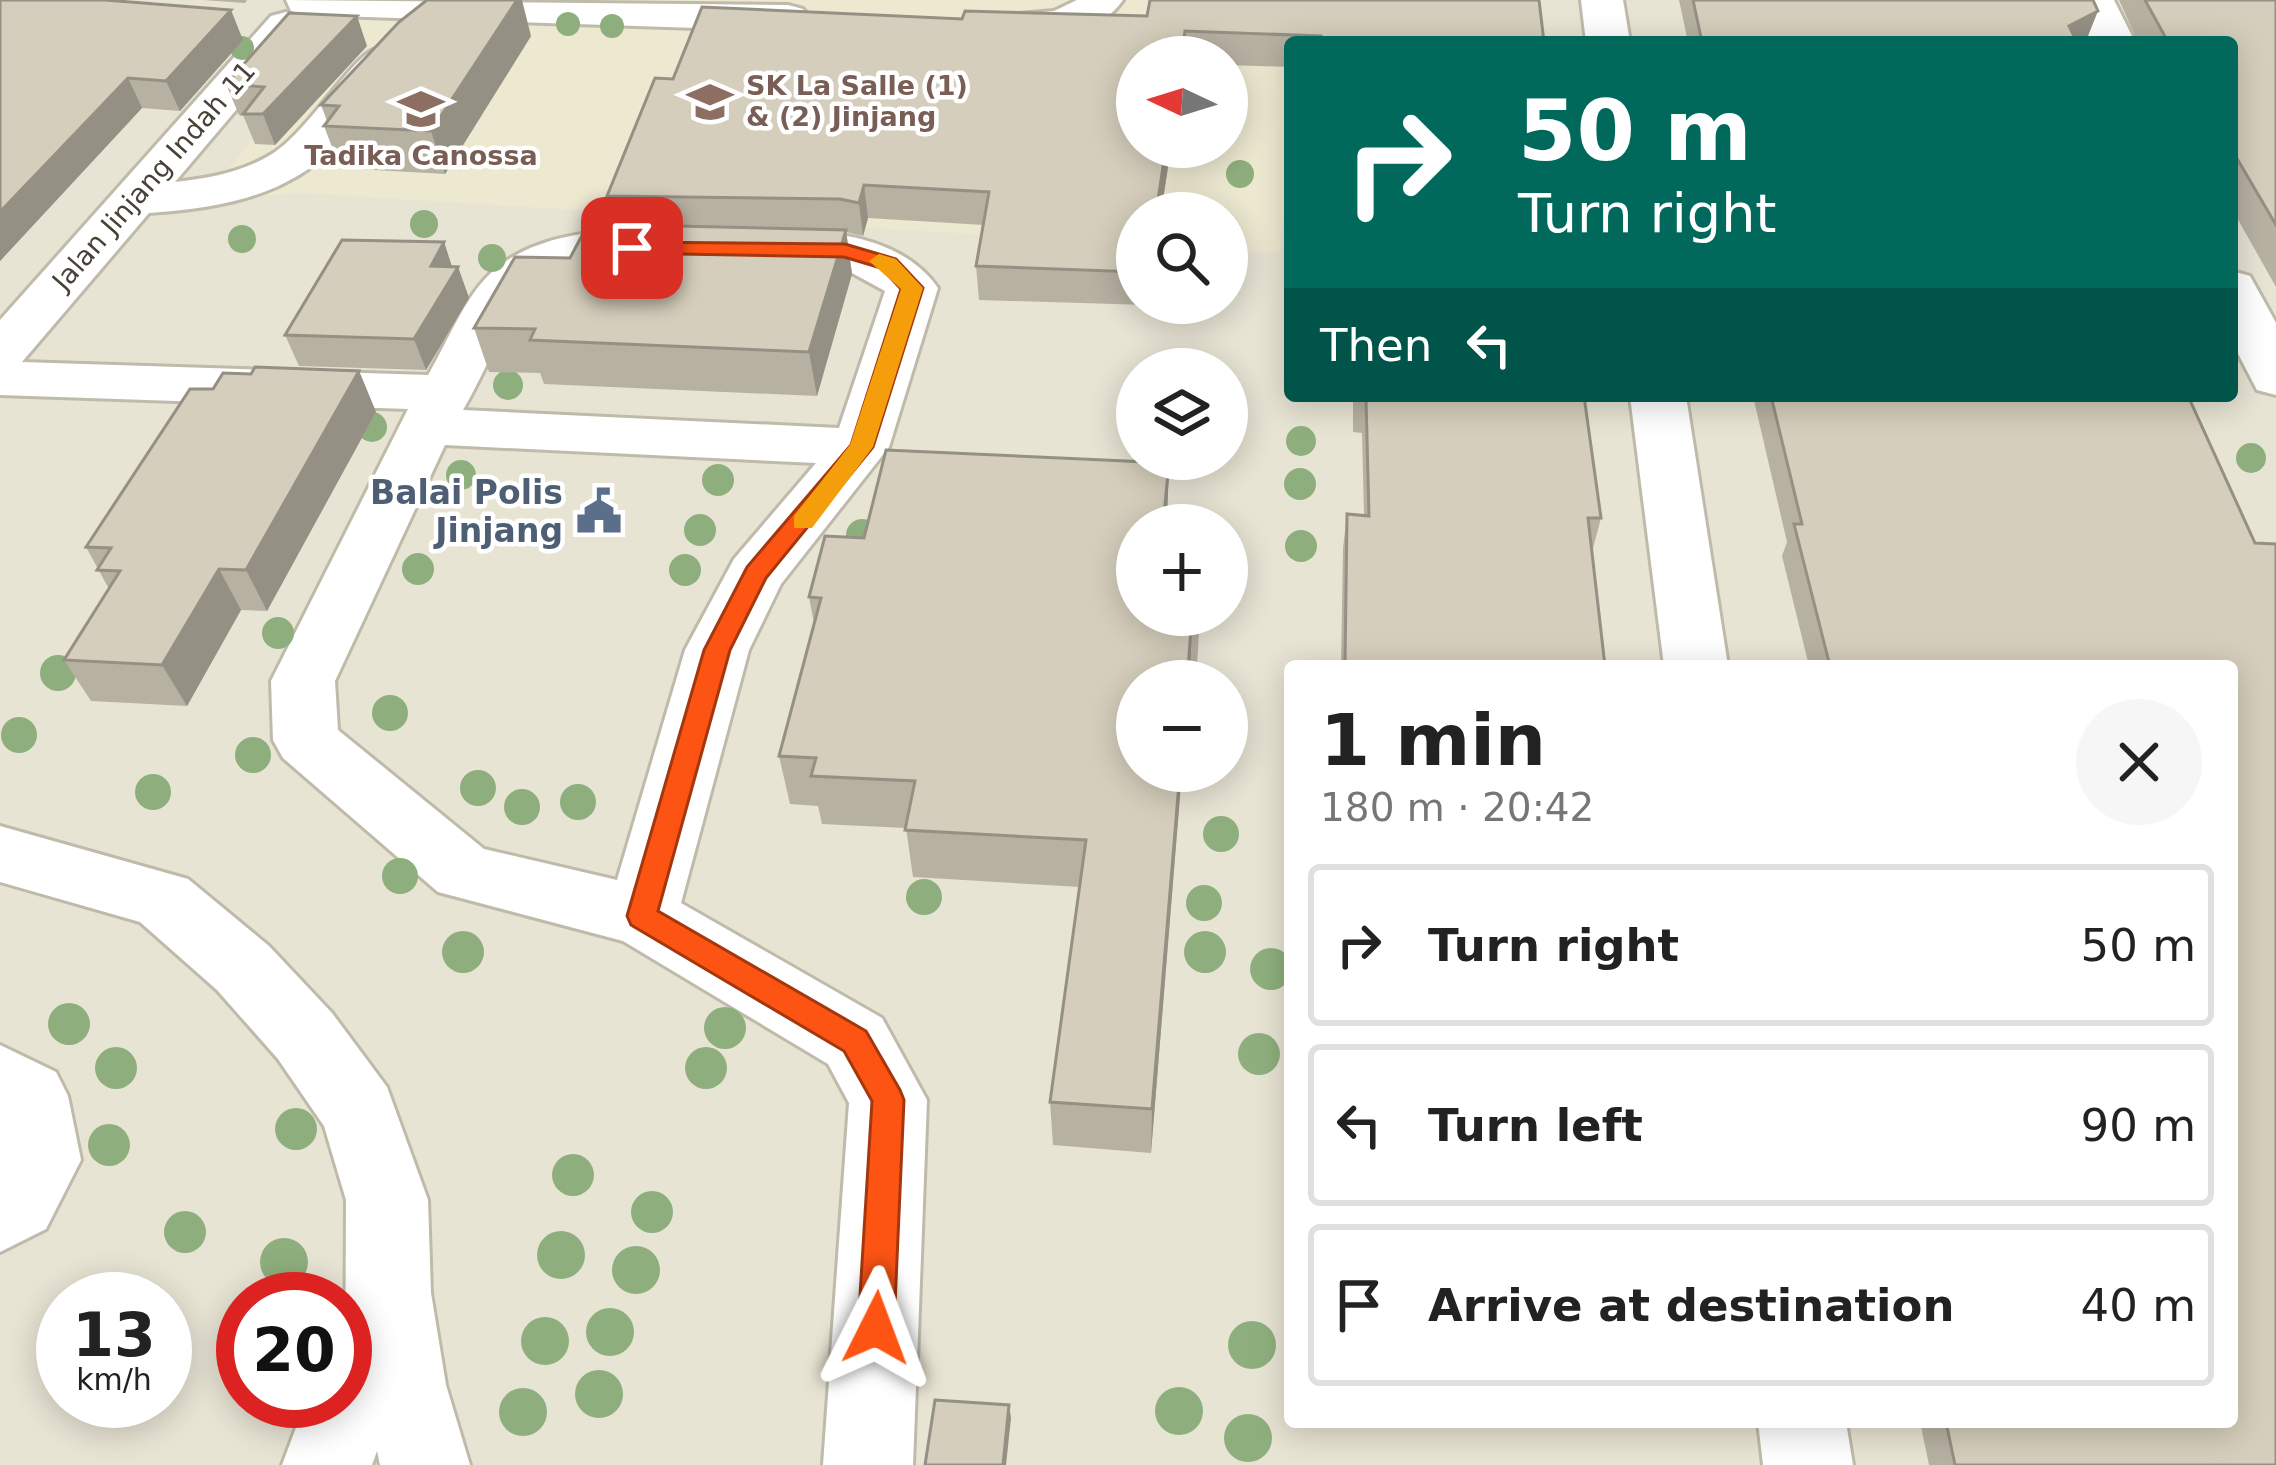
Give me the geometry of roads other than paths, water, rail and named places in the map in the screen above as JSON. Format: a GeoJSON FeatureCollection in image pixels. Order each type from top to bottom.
{"type":"FeatureCollection","features":[{"type":"Feature","properties":{"kind":"street"},"geometry":{"type":"LineString","coordinates":[[962,24],[1032,27],[1069,21],[1092,11],[1102,0]]}},
{"type":"Feature","properties":{"kind":"street"},"geometry":{"type":"LineString","coordinates":[[1602,0],[1607,36]]}},
{"type":"Feature","properties":{"kind":"street"},"geometry":{"type":"LineString","coordinates":[[2093,0],[2110,36]]}},
{"type":"Feature","properties":{"kind":"street"},"geometry":{"type":"LineString","coordinates":[[285,12],[451,7],[821,19]]}},
{"type":"Feature","properties":{"kind":"street"},"geometry":{"type":"LineString","coordinates":[[134,199],[208,192],[250,182],[290,164],[393,51],[451,7]]}},
{"type":"Feature","properties":{"kind":"street","name":"Jalan Jinjang Indah 11"},"geometry":{"type":"LineString","coordinates":[[8,334],[134,199],[285,12]]}},
{"type":"Feature","properties":{"kind":"street"},"geometry":{"type":"LineString","coordinates":[[641,916],[717,650],[756,574],[862,447],[912,288],[889,263],[845,250],[589,248],[536,264],[504,289],[436,409],[303,680],[307,740],[463,872],[641,916],[855,1041],[888,1100],[868,1465]]}},
{"type":"Feature","properties":{"kind":"street"},"geometry":{"type":"LineString","coordinates":[[2238,299],[2276,377]]}},
{"type":"Feature","properties":{"kind":"street"},"geometry":{"type":"LineString","coordinates":[[0,378],[436,409],[862,447]]}},
{"type":"Feature","properties":{"kind":"street"},"geometry":{"type":"LineString","coordinates":[[1659,402],[1695,660]]}},
{"type":"Feature","properties":{"kind":"street"},"geometry":{"type":"LineString","coordinates":[[0,854],[163,899],[243,968],[305,1036],[359,1112],[387,1200],[390,1289],[403,1385],[424,1465]]}},
{"type":"Feature","properties":{"kind":"street"},"geometry":{"type":"LineString","coordinates":[[0,1079],[29,1096],[41,1160],[16,1202],[0,1214]]}},
{"type":"Feature","properties":{"kind":"street"},"geometry":{"type":"LineString","coordinates":[[327,1465],[390,1289]]}},
{"type":"Feature","properties":{"kind":"street"},"geometry":{"type":"LineString","coordinates":[[1803,1428],[1808,1465]]}},
{"type":"Feature","properties":{"kind":"place","name":"SK La Salle (1) & (2) Jinjang"},"geometry":{"type":"Point","coordinates":[710,102]}},
{"type":"Feature","properties":{"kind":"place","name":"Tadika Canossa"},"geometry":{"type":"Point","coordinates":[421,109]}},
{"type":"Feature","properties":{"kind":"place","name":"Balai Polis Jinjang"},"geometry":{"type":"Point","coordinates":[599,511]}}]}
